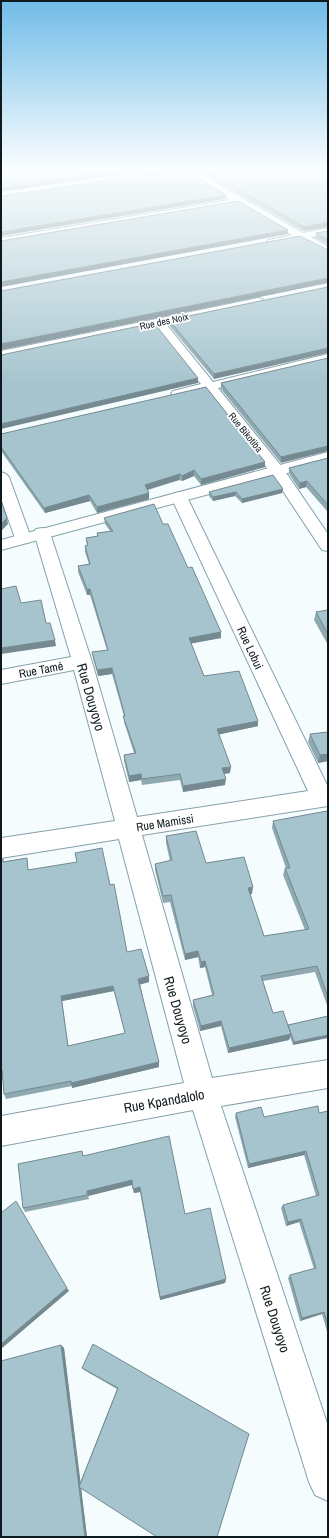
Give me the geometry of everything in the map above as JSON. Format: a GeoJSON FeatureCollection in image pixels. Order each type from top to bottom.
{"type":"FeatureCollection","features":[{"type":"Feature","properties":{"kind":"street"},"geometry":{"type":"LineString","coordinates":[[262,244],[280,241]]}},
{"type":"Feature","properties":{"kind":"street"},"geometry":{"type":"LineString","coordinates":[[308,241],[328,251]]}},
{"type":"Feature","properties":{"kind":"street","name":"Rue des Noix"},"geometry":{"type":"LineString","coordinates":[[1,355],[266,300]]}},
{"type":"Feature","properties":{"kind":"street","name":"Rue Bikotiba"},"geometry":{"type":"LineString","coordinates":[[158,322],[277,470],[328,546]]}},
{"type":"Feature","properties":{"kind":"street"},"geometry":{"type":"LineString","coordinates":[[163,398],[328,358]]}},
{"type":"Feature","properties":{"kind":"street"},"geometry":{"type":"LineString","coordinates":[[1,545],[328,457]]}},
{"type":"Feature","properties":{"kind":"street","name":"Rue Douyoyo"},"geometry":{"type":"LineString","coordinates":[[1,477],[32,536],[82,662],[202,1094],[328,1482]]}},
{"type":"Feature","properties":{"kind":"street","name":"Rue Lobui"},"geometry":{"type":"LineString","coordinates":[[179,497],[325,797]]}},
{"type":"Feature","properties":{"kind":"street","name":"Rue Tamé"},"geometry":{"type":"LineString","coordinates":[[1,677],[82,662]]}},
{"type":"Feature","properties":{"kind":"street","name":"Rue Mamissi"},"geometry":{"type":"LineString","coordinates":[[1,848],[325,797]]}},
{"type":"Feature","properties":{"kind":"street","name":"Rue Kpandalolo"},"geometry":{"type":"LineString","coordinates":[[1,1131],[202,1094],[328,1074]]}},
{"type":"Feature","properties":{"kind":"building"},"geometry":{"type":"Polygon","coordinates":[[[1,241],[2,241],[229,241],[1,282],[1,241]]]}},
{"type":"Feature","properties":{"kind":"building"},"geometry":{"type":"Polygon","coordinates":[[[274,241],[310,241],[328,250],[328,278],[1,344],[1,291],[274,241]]]}},
{"type":"Feature","properties":{"kind":"building"},"geometry":{"type":"Polygon","coordinates":[[[328,287],[328,348],[214,374],[169,320],[328,287]]]}},
{"type":"Feature","properties":{"kind":"building"},"geometry":{"type":"Polygon","coordinates":[[[154,323],[198,378],[1,424],[1,355],[154,323]]]}},
{"type":"Feature","properties":{"kind":"building"},"geometry":{"type":"Polygon","coordinates":[[[328,358],[328,446],[281,457],[221,383],[328,358]]]}},
{"type":"Feature","properties":{"kind":"building"},"geometry":{"type":"Polygon","coordinates":[[[206,387],[265,462],[201,479],[194,470],[182,476],[180,474],[145,485],[149,493],[97,507],[89,495],[44,508],[1,447],[1,434],[206,387]]]}},
{"type":"Feature","properties":{"kind":"building"},"geometry":{"type":"Polygon","coordinates":[[[328,458],[328,505],[307,481],[300,483],[289,468],[328,458]]]}},
{"type":"Feature","properties":{"kind":"building"},"geometry":{"type":"Polygon","coordinates":[[[273,475],[283,489],[242,499],[236,492],[213,497],[209,492],[273,475]]]}},
{"type":"Feature","properties":{"kind":"building"},"geometry":{"type":"Polygon","coordinates":[[[1,500],[7,518],[1,524],[1,500]]]}},
{"type":"Feature","properties":{"kind":"building"},"geometry":{"type":"Polygon","coordinates":[[[154,504],[163,524],[168,524],[188,568],[192,567],[221,632],[189,638],[204,676],[239,671],[258,721],[217,729],[231,767],[222,768],[226,779],[183,786],[180,774],[142,779],[141,774],[129,776],[124,755],[136,753],[123,716],[125,716],[112,668],[97,670],[92,652],[108,650],[90,589],[87,589],[78,566],[90,564],[85,546],[88,545],[86,538],[98,536],[97,533],[113,531],[104,518],[154,504]]]}},
{"type":"Feature","properties":{"kind":"building"},"geometry":{"type":"Polygon","coordinates":[[[16,586],[21,603],[41,600],[46,623],[50,623],[55,640],[1,648],[1,589],[16,586]]]}},
{"type":"Feature","properties":{"kind":"building"},"geometry":{"type":"Polygon","coordinates":[[[328,610],[328,634],[316,612],[328,610]]]}},
{"type":"Feature","properties":{"kind":"building"},"geometry":{"type":"Polygon","coordinates":[[[328,732],[328,754],[320,755],[310,734],[328,732]]]}},
{"type":"Feature","properties":{"kind":"building"},"geometry":{"type":"Polygon","coordinates":[[[327,811],[328,997],[317,966],[261,976],[273,1013],[283,1011],[291,1034],[229,1048],[221,1021],[201,1026],[193,1000],[214,995],[205,961],[201,962],[198,951],[185,954],[171,895],[163,896],[155,864],[172,860],[166,836],[196,831],[206,863],[244,857],[253,887],[248,888],[264,936],[309,929],[285,868],[290,868],[273,821],[327,811]]]}},
{"type":"Feature","properties":{"kind":"building"},"geometry":{"type":"Polygon","coordinates":[[[102,848],[110,885],[114,884],[127,952],[141,949],[149,976],[138,979],[159,1062],[71,1083],[71,1081],[4,1094],[1,1070],[1,860],[3,859],[3,862],[27,858],[28,870],[77,862],[75,853],[102,848]],[[113,986],[61,996],[68,1046],[125,1033],[113,986]]]}},
{"type":"Feature","properties":{"kind":"building"},"geometry":{"type":"Polygon","coordinates":[[[328,1016],[328,1035],[294,1042],[288,1025],[328,1016]]]}},
{"type":"Feature","properties":{"kind":"building"},"geometry":{"type":"Polygon","coordinates":[[[318,1106],[319,1113],[328,1111],[328,1325],[324,1312],[302,1318],[290,1275],[316,1268],[301,1219],[288,1222],[283,1205],[319,1195],[306,1151],[249,1164],[236,1113],[261,1107],[264,1117],[318,1106]]]}},
{"type":"Feature","properties":{"kind":"building"},"geometry":{"type":"Polygon","coordinates":[[[169,1136],[185,1214],[210,1208],[226,1279],[160,1297],[140,1187],[133,1189],[132,1180],[87,1191],[87,1195],[23,1208],[18,1164],[82,1151],[83,1156],[169,1136]]]}},
{"type":"Feature","properties":{"kind":"building"},"geometry":{"type":"Polygon","coordinates":[[[16,1201],[67,1288],[1,1344],[1,1213],[16,1201]]]}},
{"type":"Feature","properties":{"kind":"building"},"geometry":{"type":"Polygon","coordinates":[[[93,1344],[249,1434],[217,1537],[157,1537],[79,1487],[118,1388],[82,1368],[93,1344]]]}},
{"type":"Feature","properties":{"kind":"building"},"geometry":{"type":"Polygon","coordinates":[[[61,1345],[85,1537],[1,1537],[1,1361],[61,1345]]]}}]}
